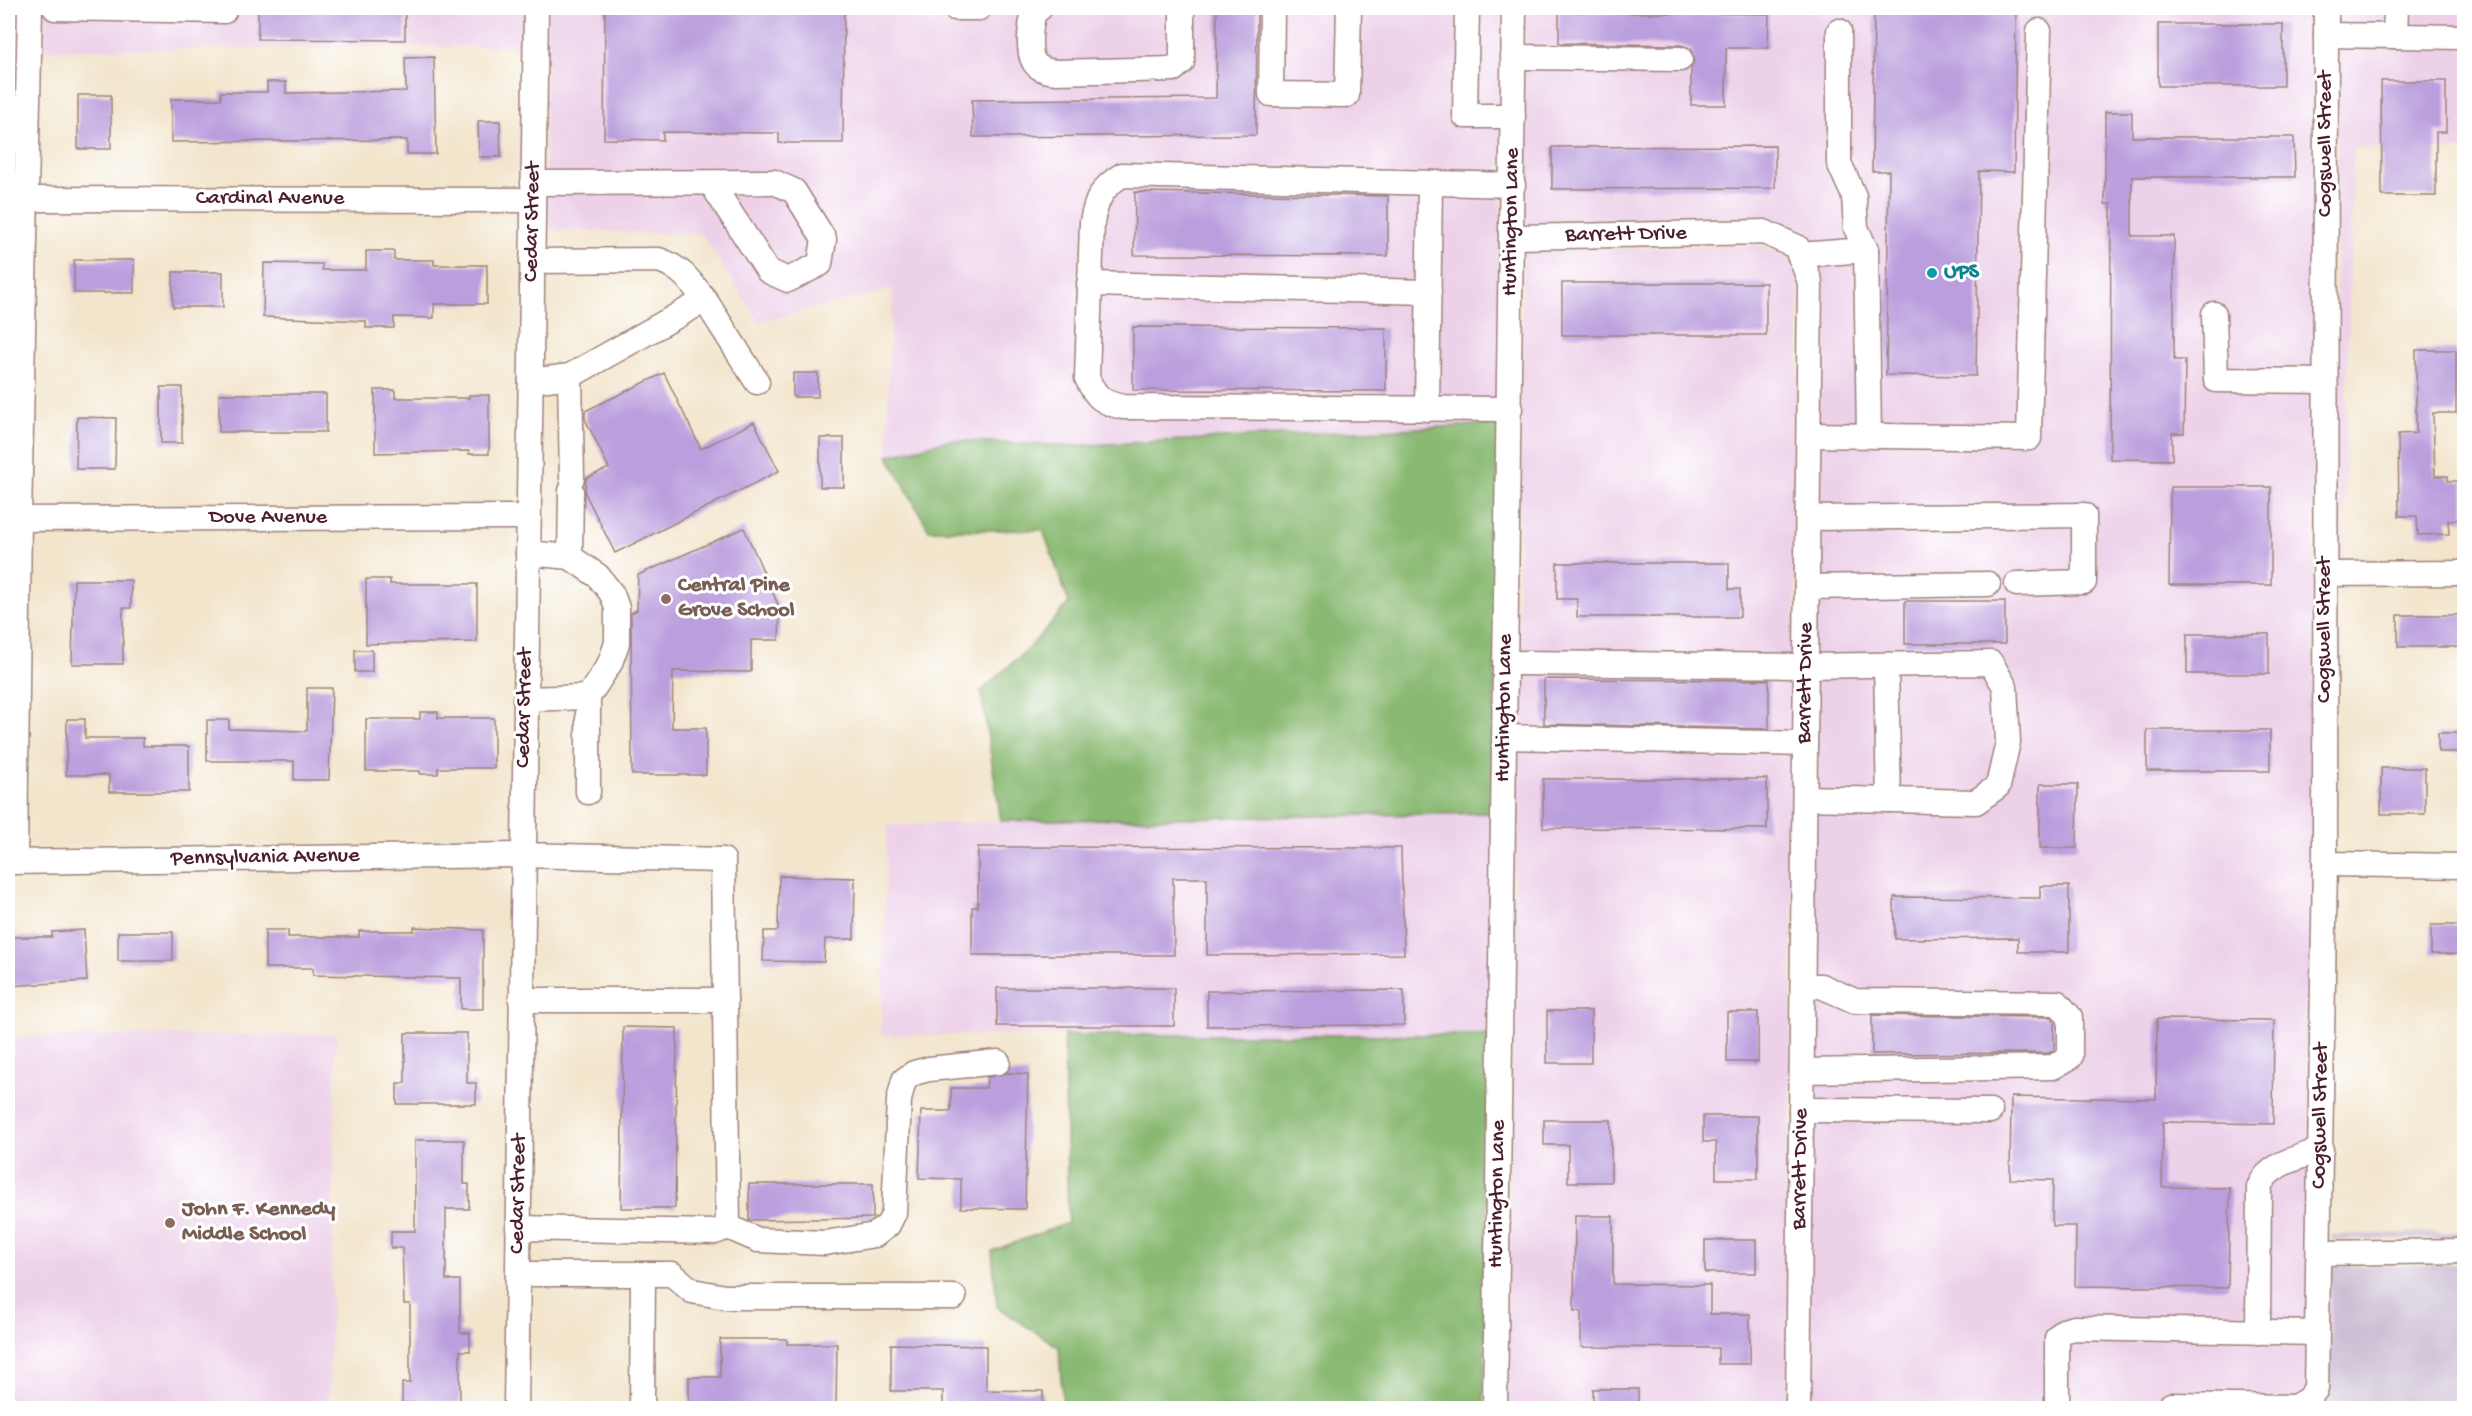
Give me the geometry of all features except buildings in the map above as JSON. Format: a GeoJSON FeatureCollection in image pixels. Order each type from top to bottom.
{"type":"FeatureCollection","features":[{"type":"Feature","properties":{"kind":"street"},"geometry":{"type":"LineString","coordinates":[[11,862],[17,199],[30,8]]}},
{"type":"Feature","properties":{"kind":"street"},"geometry":{"type":"LineString","coordinates":[[55,8],[224,11],[224,8]]}},
{"type":"Feature","properties":{"kind":"street","name":"Cedar Street"},"geometry":{"type":"LineString","coordinates":[[516,1408],[522,855],[536,8]]}},
{"type":"Feature","properties":{"kind":"street"},"geometry":{"type":"LineString","coordinates":[[955,8],[979,8]]}},
{"type":"Feature","properties":{"kind":"street"},"geometry":{"type":"LineString","coordinates":[[1040,8],[1036,9],[1032,20],[1031,54],[1035,63],[1042,70],[1068,72],[1174,69],[1182,62],[1182,8]]}},
{"type":"Feature","properties":{"kind":"street"},"geometry":{"type":"LineString","coordinates":[[1272,8],[1271,94],[1336,95],[1347,95],[1349,8]]}},
{"type":"Feature","properties":{"kind":"street"},"geometry":{"type":"LineString","coordinates":[[1467,8],[1465,116],[1513,116]]}},
{"type":"Feature","properties":{"kind":"street","name":"Huntington Lane"},"geometry":{"type":"LineString","coordinates":[[1495,1408],[1514,8]]}},
{"type":"Feature","properties":{"kind":"street","name":"Cogswell Street"},"geometry":{"type":"LineString","coordinates":[[2171,1405],[2295,1407],[2308,1400],[2316,1389],[2325,864],[2326,8]]}},
{"type":"Feature","properties":{"kind":"street"},"geometry":{"type":"LineString","coordinates":[[2395,36],[2396,8]]}},
{"type":"Feature","properties":{"kind":"street"},"geometry":{"type":"LineString","coordinates":[[1839,31],[1839,163],[1854,196],[1856,228],[1866,250],[1869,435]]}},
{"type":"Feature","properties":{"kind":"street"},"geometry":{"type":"LineString","coordinates":[[1809,435],[2030,438],[2039,31]]}},
{"type":"Feature","properties":{"kind":"street"},"geometry":{"type":"LineString","coordinates":[[2326,34],[2464,37]]}},
{"type":"Feature","properties":{"kind":"street"},"geometry":{"type":"LineString","coordinates":[[1513,57],[1680,59]]}},
{"type":"Feature","properties":{"kind":"street"},"geometry":{"type":"LineString","coordinates":[[1510,409],[1123,407],[1105,403],[1094,394],[1087,378],[1089,284],[1095,204],[1103,189],[1122,175],[1513,185]]}},
{"type":"Feature","properties":{"kind":"street","name":"Cardinal Avenue"},"geometry":{"type":"LineString","coordinates":[[17,199],[533,191],[711,183],[774,182],[794,191],[824,239],[819,264],[788,280],[768,271],[711,183]]}},
{"type":"Feature","properties":{"kind":"street"},"geometry":{"type":"LineString","coordinates":[[1427,409],[1430,183]]}},
{"type":"Feature","properties":{"kind":"street","name":"Barrett Drive"},"geometry":{"type":"LineString","coordinates":[[1512,237],[1764,232],[1797,247],[1810,282],[1798,1408]]}},
{"type":"Feature","properties":{"kind":"street"},"geometry":{"type":"LineString","coordinates":[[1800,255],[1866,250]]}},
{"type":"Feature","properties":{"kind":"street"},"geometry":{"type":"LineString","coordinates":[[532,261],[659,260],[675,266],[684,273],[705,300],[757,382]]}},
{"type":"Feature","properties":{"kind":"street"},"geometry":{"type":"LineString","coordinates":[[1089,284],[1428,292]]}},
{"type":"Feature","properties":{"kind":"street"},"geometry":{"type":"LineString","coordinates":[[531,381],[570,376],[705,300]]}},
{"type":"Feature","properties":{"kind":"street"},"geometry":{"type":"LineString","coordinates":[[2214,314],[2216,380],[2325,381]]}},
{"type":"Feature","properties":{"kind":"street"},"geometry":{"type":"LineString","coordinates":[[570,376],[572,484],[570,557]]}},
{"type":"Feature","properties":{"kind":"street"},"geometry":{"type":"LineString","coordinates":[[1808,518],[2084,515],[2084,582],[2017,585]]}},
{"type":"Feature","properties":{"kind":"street","name":"Dove Avenue"},"geometry":{"type":"LineString","coordinates":[[13,519],[529,517]]}},
{"type":"Feature","properties":{"kind":"street"},"geometry":{"type":"LineString","coordinates":[[528,553],[570,557],[598,576],[612,594],[617,608],[617,643],[610,663],[588,697],[588,792]]}},
{"type":"Feature","properties":{"kind":"street"},"geometry":{"type":"LineString","coordinates":[[2325,574],[2464,573]]}},
{"type":"Feature","properties":{"kind":"street"},"geometry":{"type":"LineString","coordinates":[[1807,587],[1988,585]]}},
{"type":"Feature","properties":{"kind":"street"},"geometry":{"type":"LineString","coordinates":[[1506,663],[1806,666],[1991,663],[2005,687],[2008,742],[1998,786],[1976,802],[1805,798]]}},
{"type":"Feature","properties":{"kind":"street"},"geometry":{"type":"LineString","coordinates":[[1886,665],[1890,800]]}},
{"type":"Feature","properties":{"kind":"street"},"geometry":{"type":"LineString","coordinates":[[525,699],[588,697]]}},
{"type":"Feature","properties":{"kind":"street"},"geometry":{"type":"LineString","coordinates":[[1505,736],[1805,744]]}},
{"type":"Feature","properties":{"kind":"street","name":"Pennsylvania Avenue"},"geometry":{"type":"LineString","coordinates":[[11,862],[522,855],[723,860],[725,1000]]}},
{"type":"Feature","properties":{"kind":"street"},"geometry":{"type":"LineString","coordinates":[[2325,864],[2464,866]]}},
{"type":"Feature","properties":{"kind":"street"},"geometry":{"type":"LineString","coordinates":[[1802,1071],[2053,1067],[2070,1057],[2070,1017],[2058,1003],[1855,1001],[1821,986],[1803,986]]}},
{"type":"Feature","properties":{"kind":"street"},"geometry":{"type":"LineString","coordinates":[[521,1000],[725,1000],[728,1227]]}},
{"type":"Feature","properties":{"kind":"street"},"geometry":{"type":"LineString","coordinates":[[518,1228],[715,1232],[728,1227],[758,1240],[825,1243],[875,1235],[888,1225],[894,1213],[899,1100],[904,1080],[914,1072],[929,1069],[998,1062]]}},
{"type":"Feature","properties":{"kind":"street"},"geometry":{"type":"LineString","coordinates":[[1801,1110],[1990,1111]]}},
{"type":"Feature","properties":{"kind":"street"},"geometry":{"type":"LineString","coordinates":[[2258,1332],[2259,1187],[2263,1176],[2271,1169],[2321,1150]]}},
{"type":"Feature","properties":{"kind":"street"},"geometry":{"type":"LineString","coordinates":[[2319,1253],[2464,1251]]}},
{"type":"Feature","properties":{"kind":"street"},"geometry":{"type":"LineString","coordinates":[[518,1274],[672,1274],[692,1291],[725,1297],[954,1297]]}},
{"type":"Feature","properties":{"kind":"street"},"geometry":{"type":"LineString","coordinates":[[642,1408],[643,1275]]}},
{"type":"Feature","properties":{"kind":"street"},"geometry":{"type":"LineString","coordinates":[[2057,1408],[2057,1338],[2063,1331],[2074,1329],[2317,1333]]}},
{"type":"Feature","properties":{"kind":"shaded area"},"geometry":{"type":"Polygon","coordinates":[[[8,8],[19,8],[18,50],[8,51],[8,8]]]}},
{"type":"Feature","properties":{"kind":"shaded area"},"geometry":{"type":"Polygon","coordinates":[[[41,8],[525,8],[522,187],[520,187],[522,46],[40,50],[41,8]]]}},
{"type":"Feature","properties":{"kind":"shaded area"},"geometry":{"type":"Polygon","coordinates":[[[547,8],[1502,8],[1498,424],[1066,446],[949,440],[888,456],[888,379],[893,289],[759,322],[702,234],[544,230],[547,8]]]}},
{"type":"Feature","properties":{"kind":"shaded area"},"geometry":{"type":"Polygon","coordinates":[[[1525,8],[2314,8],[2314,864],[2308,1266],[2331,1266],[2330,1408],[1809,1408],[1807,242],[1801,235],[1764,220],[1524,224],[1525,8]]]}},
{"type":"Feature","properties":{"kind":"shaded area"},"geometry":{"type":"Polygon","coordinates":[[[2337,8],[2464,8],[2464,150],[2353,148],[2343,562],[2336,562],[2337,8]]]}},
{"type":"Feature","properties":{"kind":"shaded area"},"geometry":{"type":"Polygon","coordinates":[[[1762,245],[1788,257],[1799,285],[1787,1408],[1506,1408],[1523,250],[1762,245]]]}},
{"type":"Feature","properties":{"kind":"shaded area"},"geometry":{"type":"Polygon","coordinates":[[[1493,813],[1489,1035],[881,1035],[887,826],[1001,821],[1493,813]]]}},
{"type":"Feature","properties":{"kind":"shaded area","name":"John F. Kennedy Middle School"},"geometry":{"type":"Polygon","coordinates":[[[336,1034],[329,1408],[8,1408],[8,1037],[336,1034]]]}},
{"type":"Feature","properties":{"kind":"shaded area"},"geometry":{"type":"Polygon","coordinates":[[[2464,1232],[2464,1238],[2331,1240],[2331,1235],[2464,1232]]]}},
{"type":"Feature","properties":{"kind":"shaded area"},"geometry":{"type":"Polygon","coordinates":[[[2464,1264],[2464,1408],[2330,1408],[2331,1266],[2464,1264]]]}},
{"type":"Feature","properties":{"kind":"green space"},"geometry":{"type":"Polygon","coordinates":[[[1498,424],[1493,813],[1001,821],[981,691],[1028,649],[1069,603],[1043,530],[929,530],[888,456],[949,440],[1066,446],[1498,424]]]}},
{"type":"Feature","properties":{"kind":"green space"},"geometry":{"type":"Polygon","coordinates":[[[1064,1035],[1489,1035],[1484,1408],[1063,1408],[1059,1347],[997,1307],[992,1251],[1068,1223],[1064,1035]]]}},
{"type":"Feature","properties":{"kind":"place","name":"UPS"},"geometry":{"type":"Point","coordinates":[1932,273]}},
{"type":"Feature","properties":{"kind":"place","name":"Central Pine Grove School"},"geometry":{"type":"Point","coordinates":[666,599]}},
{"type":"Feature","properties":{"kind":"place","name":"John F. Kennedy Middle School"},"geometry":{"type":"Point","coordinates":[170,1223]}}]}
